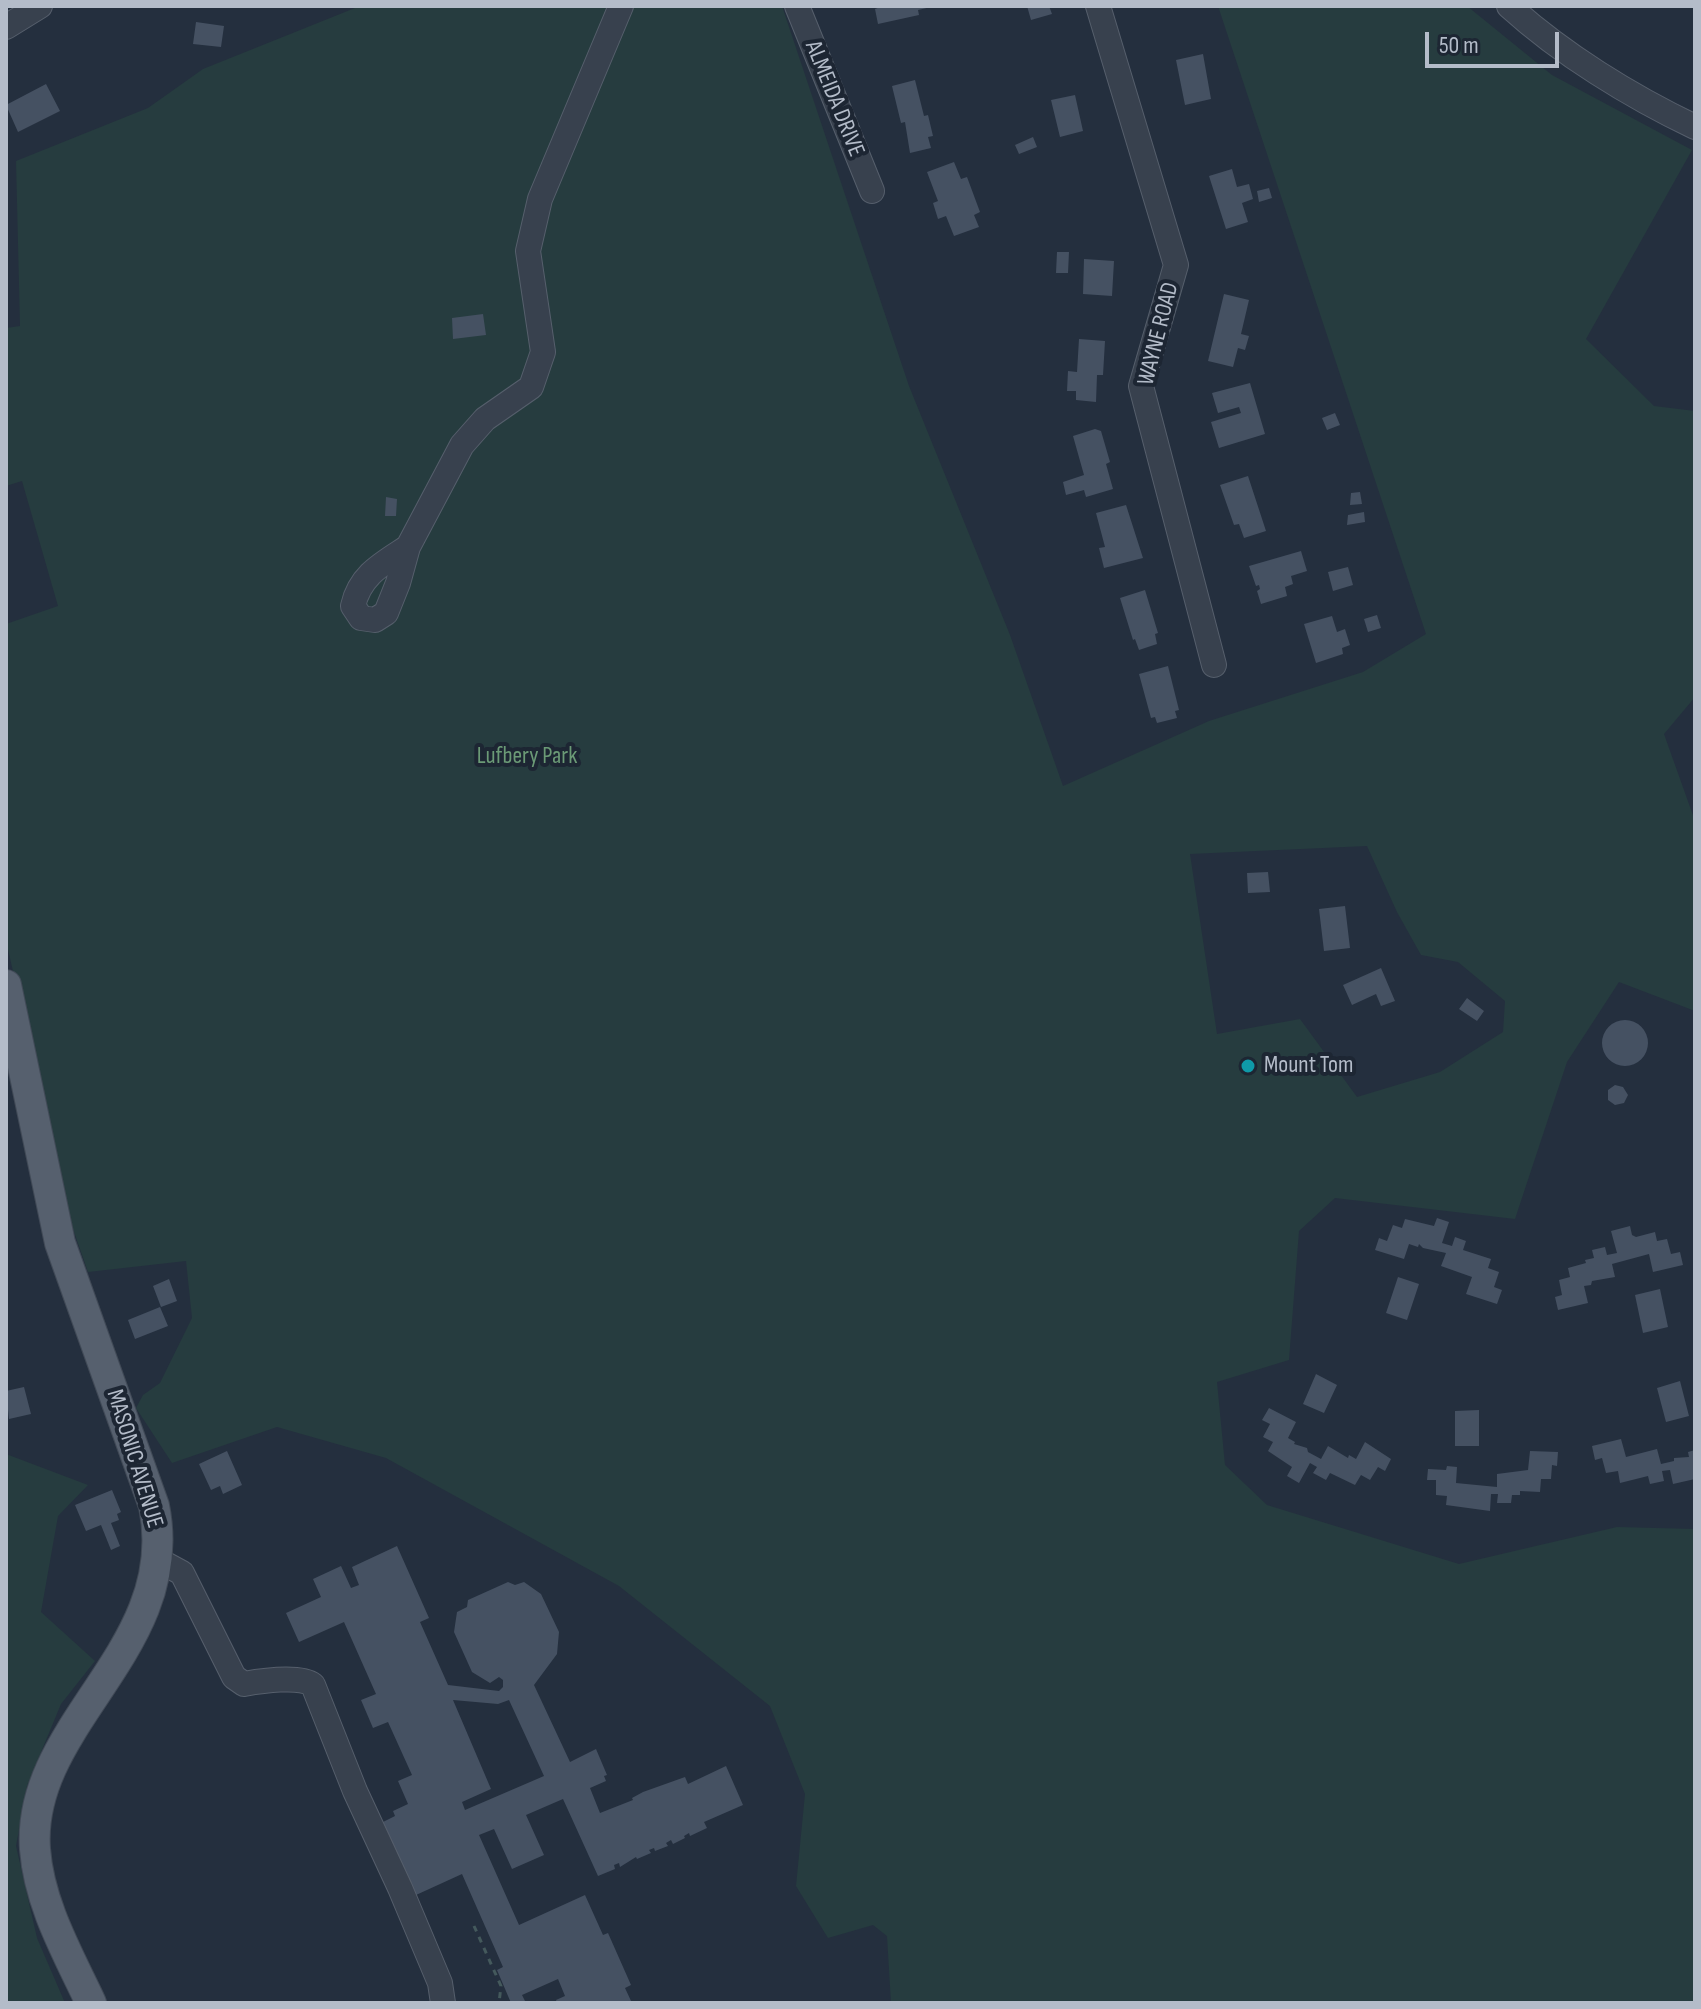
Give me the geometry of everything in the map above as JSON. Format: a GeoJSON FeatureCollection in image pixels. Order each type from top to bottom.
{"type":"FeatureCollection","features":[{"type":"Feature","properties":{"kind":"main road","name":"MASONIC AVENUE"},"geometry":{"type":"LineString","coordinates":[[6,985],[60,1243],[154,1506],[159,1532],[158,1560],[147,1605],[130,1641],[57,1758],[44,1785],[36,1817],[37,1862],[52,1920],[91,2003]]}},
{"type":"Feature","properties":{"kind":"street"},"geometry":{"type":"LineString","coordinates":[[6,27],[40,6]]}},
{"type":"Feature","properties":{"kind":"street"},"geometry":{"type":"LineString","coordinates":[[408,547],[462,445],[485,419],[531,387],[543,352],[528,251],[540,199],[621,6]]}},
{"type":"Feature","properties":{"kind":"street","name":"ALMEIDA DRIVE"},"geometry":{"type":"LineString","coordinates":[[797,6],[872,191]]}},
{"type":"Feature","properties":{"kind":"street","name":"WAYNE ROAD"},"geometry":{"type":"LineString","coordinates":[[1098,6],[1176,265],[1141,386],[1214,665]]}},
{"type":"Feature","properties":{"kind":"street"},"geometry":{"type":"LineString","coordinates":[[1509,6],[1543,37],[1664,112],[1695,127]]}},
{"type":"Feature","properties":{"kind":"street"},"geometry":{"type":"LineString","coordinates":[[158,1560],[182,1573],[234,1677],[244,1684],[303,1680],[313,1685],[355,1791],[440,1983],[443,2003]]}},
{"type":"Feature","properties":{"kind":"path"},"geometry":{"type":"LineString","coordinates":[[474,1926],[501,1986],[499,2003]]}},
{"type":"Feature","properties":{"kind":"green space","name":"Lufbery Park"},"geometry":{"type":"Polygon","coordinates":[[[360,6],[782,6],[909,386],[1010,635],[1063,786],[1209,721],[1363,672],[1426,634],[1218,6],[1467,6],[1552,75],[1692,150],[1586,339],[1654,406],[1695,411],[1695,697],[1664,734],[1695,821],[1695,1011],[1619,982],[1567,1062],[1515,1219],[1335,1198],[1299,1231],[1289,1360],[1217,1382],[1225,1465],[1267,1505],[1459,1564],[1617,1527],[1695,1529],[1695,2003],[891,2003],[887,1936],[873,1925],[828,1938],[796,1886],[805,1794],[770,1706],[619,1586],[386,1458],[277,1427],[172,1463],[136,1408],[143,1395],[160,1383],[192,1318],[186,1261],[88,1272],[73,1229],[6,941],[6,624],[58,606],[22,481],[6,486],[6,328],[20,326],[16,161],[148,108],[203,69],[360,6]],[[1367,846],[1190,854],[1217,1034],[1300,1019],[1357,1097],[1440,1072],[1503,1032],[1505,1001],[1458,962],[1421,955],[1397,912],[1367,846]]]}},
{"type":"Feature","properties":{"kind":"green space"},"geometry":{"type":"Polygon","coordinates":[[[6,1454],[88,1485],[58,1516],[41,1612],[95,1661],[61,1704],[27,1786],[16,1846],[37,1938],[65,2003],[6,2003],[6,1454]]]}},
{"type":"Feature","properties":{"kind":"building"},"geometry":{"type":"Polygon","coordinates":[[[883,6],[931,7],[918,10],[919,15],[878,24],[875,9],[883,6]]]}},
{"type":"Feature","properties":{"kind":"building"},"geometry":{"type":"Polygon","coordinates":[[[1027,6],[1049,6],[1052,14],[1031,20],[1027,6]]]}},
{"type":"Feature","properties":{"kind":"building"},"geometry":{"type":"Polygon","coordinates":[[[196,22],[224,26],[221,47],[193,44],[196,22]]]}},
{"type":"Feature","properties":{"kind":"building"},"geometry":{"type":"Polygon","coordinates":[[[1203,54],[1211,99],[1185,105],[1176,60],[1203,54]]]}},
{"type":"Feature","properties":{"kind":"building"},"geometry":{"type":"Polygon","coordinates":[[[915,80],[924,116],[928,115],[933,136],[928,137],[931,148],[910,153],[905,122],[901,123],[892,86],[915,80]]]}},
{"type":"Feature","properties":{"kind":"building"},"geometry":{"type":"Polygon","coordinates":[[[46,84],[60,111],[18,132],[6,105],[46,84]]]}},
{"type":"Feature","properties":{"kind":"building"},"geometry":{"type":"Polygon","coordinates":[[[1075,95],[1083,131],[1060,137],[1051,100],[1075,95]]]}},
{"type":"Feature","properties":{"kind":"building"},"geometry":{"type":"Polygon","coordinates":[[[1033,137],[1037,147],[1019,154],[1015,145],[1033,137]]]}},
{"type":"Feature","properties":{"kind":"building"},"geometry":{"type":"Polygon","coordinates":[[[954,162],[961,179],[967,177],[980,212],[974,215],[979,227],[954,236],[946,216],[938,219],[933,203],[938,201],[927,172],[954,162]]]}},
{"type":"Feature","properties":{"kind":"building"},"geometry":{"type":"Polygon","coordinates":[[[1232,169],[1237,187],[1249,184],[1253,199],[1242,203],[1248,222],[1226,229],[1209,176],[1232,169]]]}},
{"type":"Feature","properties":{"kind":"building"},"geometry":{"type":"Polygon","coordinates":[[[1269,188],[1272,198],[1259,202],[1257,191],[1269,188]]]}},
{"type":"Feature","properties":{"kind":"building"},"geometry":{"type":"Polygon","coordinates":[[[1057,252],[1069,252],[1068,273],[1056,273],[1057,252]]]}},
{"type":"Feature","properties":{"kind":"building"},"geometry":{"type":"Polygon","coordinates":[[[1084,259],[1114,261],[1112,296],[1083,294],[1084,259]]]}},
{"type":"Feature","properties":{"kind":"building"},"geometry":{"type":"Polygon","coordinates":[[[1224,294],[1249,300],[1241,334],[1249,336],[1245,350],[1238,348],[1233,367],[1208,361],[1224,294]]]}},
{"type":"Feature","properties":{"kind":"building"},"geometry":{"type":"Polygon","coordinates":[[[483,314],[486,335],[453,339],[452,318],[483,314]]]}},
{"type":"Feature","properties":{"kind":"building"},"geometry":{"type":"Polygon","coordinates":[[[1079,339],[1105,341],[1103,375],[1097,375],[1096,402],[1076,400],[1076,391],[1067,391],[1068,371],[1077,372],[1079,339]]]}},
{"type":"Feature","properties":{"kind":"building"},"geometry":{"type":"Polygon","coordinates":[[[1250,383],[1265,434],[1219,448],[1211,422],[1241,413],[1239,407],[1218,413],[1212,393],[1250,383]]]}},
{"type":"Feature","properties":{"kind":"building"},"geometry":{"type":"Polygon","coordinates":[[[1335,413],[1340,425],[1327,430],[1322,418],[1335,413]]]}},
{"type":"Feature","properties":{"kind":"building"},"geometry":{"type":"Polygon","coordinates":[[[1095,429],[1101,431],[1110,462],[1106,464],[1113,489],[1086,497],[1084,490],[1066,495],[1063,482],[1084,475],[1073,436],[1095,429]]]}},
{"type":"Feature","properties":{"kind":"building"},"geometry":{"type":"Polygon","coordinates":[[[1248,476],[1266,531],[1244,538],[1239,524],[1234,525],[1220,485],[1248,476]]]}},
{"type":"Feature","properties":{"kind":"building"},"geometry":{"type":"Polygon","coordinates":[[[1360,492],[1362,504],[1350,505],[1351,493],[1360,492]]]}},
{"type":"Feature","properties":{"kind":"building"},"geometry":{"type":"Polygon","coordinates":[[[386,497],[397,499],[396,516],[385,516],[386,497]]]}},
{"type":"Feature","properties":{"kind":"building"},"geometry":{"type":"Polygon","coordinates":[[[1126,505],[1143,558],[1104,568],[1099,548],[1105,547],[1096,513],[1126,505]]]}},
{"type":"Feature","properties":{"kind":"building"},"geometry":{"type":"Polygon","coordinates":[[[1364,512],[1365,522],[1347,525],[1348,515],[1364,512]]]}},
{"type":"Feature","properties":{"kind":"building"},"geometry":{"type":"Polygon","coordinates":[[[1301,551],[1307,571],[1291,576],[1293,584],[1285,587],[1287,596],[1261,604],[1257,591],[1259,585],[1256,586],[1249,566],[1301,551]]]}},
{"type":"Feature","properties":{"kind":"building"},"geometry":{"type":"Polygon","coordinates":[[[1348,567],[1353,585],[1333,591],[1328,572],[1348,567]]]}},
{"type":"Feature","properties":{"kind":"building"},"geometry":{"type":"Polygon","coordinates":[[[1145,590],[1158,633],[1155,634],[1157,644],[1139,650],[1120,598],[1145,590]]]}},
{"type":"Feature","properties":{"kind":"building"},"geometry":{"type":"Polygon","coordinates":[[[1377,615],[1381,628],[1368,632],[1364,619],[1377,615]]]}},
{"type":"Feature","properties":{"kind":"building"},"geometry":{"type":"Polygon","coordinates":[[[1332,616],[1337,632],[1345,629],[1350,645],[1342,648],[1343,654],[1316,663],[1304,624],[1332,616]]]}},
{"type":"Feature","properties":{"kind":"building"},"geometry":{"type":"Polygon","coordinates":[[[1168,666],[1179,710],[1175,711],[1177,718],[1157,723],[1155,717],[1151,718],[1139,674],[1168,666]]]}},
{"type":"Feature","properties":{"kind":"building"},"geometry":{"type":"Polygon","coordinates":[[[1268,872],[1270,892],[1248,893],[1247,873],[1268,872]]]}},
{"type":"Feature","properties":{"kind":"building"},"geometry":{"type":"Polygon","coordinates":[[[1345,906],[1350,948],[1324,951],[1319,909],[1345,906]]]}},
{"type":"Feature","properties":{"kind":"building"},"geometry":{"type":"Polygon","coordinates":[[[1381,968],[1395,1001],[1381,1006],[1376,994],[1352,1005],[1343,985],[1381,968]]]}},
{"type":"Feature","properties":{"kind":"building"},"geometry":{"type":"Polygon","coordinates":[[[1467,998],[1484,1011],[1477,1021],[1459,1009],[1467,998]]]}},
{"type":"Feature","properties":{"kind":"building"},"geometry":{"type":"Polygon","coordinates":[[[1625,1020],[1641,1027],[1648,1043],[1641,1059],[1625,1066],[1609,1059],[1602,1043],[1609,1027],[1625,1020]]]}},
{"type":"Feature","properties":{"kind":"building"},"geometry":{"type":"Polygon","coordinates":[[[1615,1085],[1623,1087],[1628,1095],[1624,1103],[1615,1105],[1608,1100],[1608,1090],[1615,1085]]]}},
{"type":"Feature","properties":{"kind":"building"},"geometry":{"type":"Polygon","coordinates":[[[1437,1218],[1449,1222],[1442,1243],[1452,1246],[1455,1237],[1466,1241],[1463,1250],[1491,1259],[1488,1268],[1499,1272],[1494,1287],[1502,1290],[1497,1304],[1466,1294],[1472,1277],[1441,1266],[1446,1253],[1423,1248],[1419,1244],[1418,1247],[1409,1244],[1404,1259],[1375,1250],[1379,1238],[1387,1241],[1393,1225],[1402,1228],[1405,1219],[1434,1226],[1437,1218]]]}},
{"type":"Feature","properties":{"kind":"building"},"geometry":{"type":"Polygon","coordinates":[[[1630,1226],[1632,1235],[1636,1237],[1655,1232],[1657,1241],[1667,1239],[1671,1254],[1680,1252],[1683,1265],[1653,1272],[1649,1254],[1612,1264],[1615,1277],[1592,1281],[1591,1285],[1584,1286],[1588,1303],[1558,1310],[1555,1297],[1562,1295],[1559,1280],[1570,1277],[1568,1268],[1594,1258],[1592,1250],[1605,1247],[1607,1255],[1617,1253],[1611,1231],[1630,1226]]]}},
{"type":"Feature","properties":{"kind":"building"},"geometry":{"type":"Polygon","coordinates":[[[1398,1277],[1419,1284],[1407,1320],[1386,1313],[1398,1277]]]}},
{"type":"Feature","properties":{"kind":"building"},"geometry":{"type":"Polygon","coordinates":[[[169,1279],[177,1301],[161,1307],[153,1286],[169,1279]]]}},
{"type":"Feature","properties":{"kind":"building"},"geometry":{"type":"Polygon","coordinates":[[[1660,1289],[1668,1327],[1643,1333],[1635,1295],[1660,1289]]]}},
{"type":"Feature","properties":{"kind":"building"},"geometry":{"type":"Polygon","coordinates":[[[160,1307],[168,1326],[135,1339],[128,1320],[160,1307]]]}},
{"type":"Feature","properties":{"kind":"building"},"geometry":{"type":"Polygon","coordinates":[[[1316,1374],[1337,1385],[1324,1413],[1303,1404],[1316,1374]]]}},
{"type":"Feature","properties":{"kind":"building"},"geometry":{"type":"Polygon","coordinates":[[[1680,1381],[1689,1416],[1666,1422],[1657,1388],[1680,1381]]]}},
{"type":"Feature","properties":{"kind":"building"},"geometry":{"type":"Polygon","coordinates":[[[24,1387],[31,1414],[9,1419],[6,1391],[24,1387]]]}},
{"type":"Feature","properties":{"kind":"building"},"geometry":{"type":"Polygon","coordinates":[[[1269,1408],[1296,1422],[1288,1438],[1321,1459],[1328,1446],[1348,1458],[1349,1455],[1356,1459],[1365,1442],[1391,1459],[1385,1471],[1378,1467],[1370,1480],[1361,1475],[1355,1485],[1330,1473],[1326,1480],[1313,1473],[1317,1467],[1310,1463],[1299,1483],[1287,1476],[1292,1467],[1268,1451],[1273,1442],[1263,1437],[1270,1424],[1262,1420],[1269,1408]]]}},
{"type":"Feature","properties":{"kind":"building"},"geometry":{"type":"Polygon","coordinates":[[[1479,1410],[1479,1446],[1455,1446],[1455,1411],[1479,1410]]]}},
{"type":"Feature","properties":{"kind":"building"},"geometry":{"type":"Polygon","coordinates":[[[1621,1439],[1626,1457],[1657,1449],[1661,1464],[1674,1461],[1674,1458],[1689,1457],[1688,1452],[1695,1450],[1695,1479],[1673,1484],[1670,1470],[1662,1471],[1664,1481],[1650,1484],[1648,1476],[1620,1483],[1618,1471],[1606,1473],[1602,1458],[1595,1460],[1592,1446],[1621,1439]]]}},
{"type":"Feature","properties":{"kind":"building"},"geometry":{"type":"Polygon","coordinates":[[[227,1451],[242,1485],[223,1494],[220,1486],[211,1490],[199,1464],[227,1451]]]}},
{"type":"Feature","properties":{"kind":"building"},"geometry":{"type":"Polygon","coordinates":[[[1530,1451],[1558,1452],[1557,1466],[1552,1465],[1551,1479],[1541,1479],[1540,1492],[1520,1491],[1520,1495],[1512,1495],[1511,1503],[1497,1503],[1498,1494],[1491,1494],[1490,1511],[1446,1505],[1447,1496],[1436,1495],[1436,1480],[1427,1480],[1428,1469],[1457,1467],[1456,1483],[1497,1487],[1497,1474],[1528,1470],[1530,1451]]]}},
{"type":"Feature","properties":{"kind":"building"},"geometry":{"type":"Polygon","coordinates":[[[112,1490],[121,1512],[117,1514],[119,1520],[111,1523],[120,1546],[111,1550],[101,1525],[86,1531],[75,1505],[112,1490]]]}},
{"type":"Feature","properties":{"kind":"building"},"geometry":{"type":"Polygon","coordinates":[[[397,1546],[429,1618],[420,1622],[448,1685],[499,1691],[503,1687],[503,1680],[499,1677],[490,1683],[472,1672],[454,1632],[457,1612],[467,1607],[468,1600],[508,1582],[515,1585],[524,1582],[541,1594],[559,1632],[557,1654],[534,1685],[570,1762],[596,1749],[607,1775],[604,1776],[606,1781],[590,1788],[600,1813],[633,1800],[643,1792],[685,1777],[688,1784],[726,1766],[743,1805],[704,1822],[707,1828],[690,1836],[689,1833],[673,1844],[671,1840],[666,1843],[668,1846],[649,1850],[651,1853],[636,1857],[620,1867],[619,1863],[614,1865],[615,1869],[598,1876],[563,1799],[526,1815],[544,1855],[512,1869],[494,1829],[479,1835],[519,1925],[585,1895],[603,1935],[608,1933],[631,1985],[625,1988],[632,2003],[557,2003],[556,2000],[565,1996],[558,1979],[522,1995],[526,2003],[511,2003],[497,1970],[503,1967],[462,1874],[416,1895],[383,1822],[395,1816],[393,1811],[408,1804],[398,1781],[412,1775],[388,1722],[373,1728],[361,1700],[376,1694],[344,1622],[299,1642],[286,1613],[321,1597],[313,1579],[341,1566],[351,1588],[359,1585],[352,1567],[397,1546]],[[453,1700],[491,1789],[462,1802],[465,1810],[544,1776],[509,1700],[498,1704],[453,1700]]]}},
{"type":"Feature","properties":{"kind":"place","name":"Mount Tom"},"geometry":{"type":"Point","coordinates":[1248,1066]}}]}
